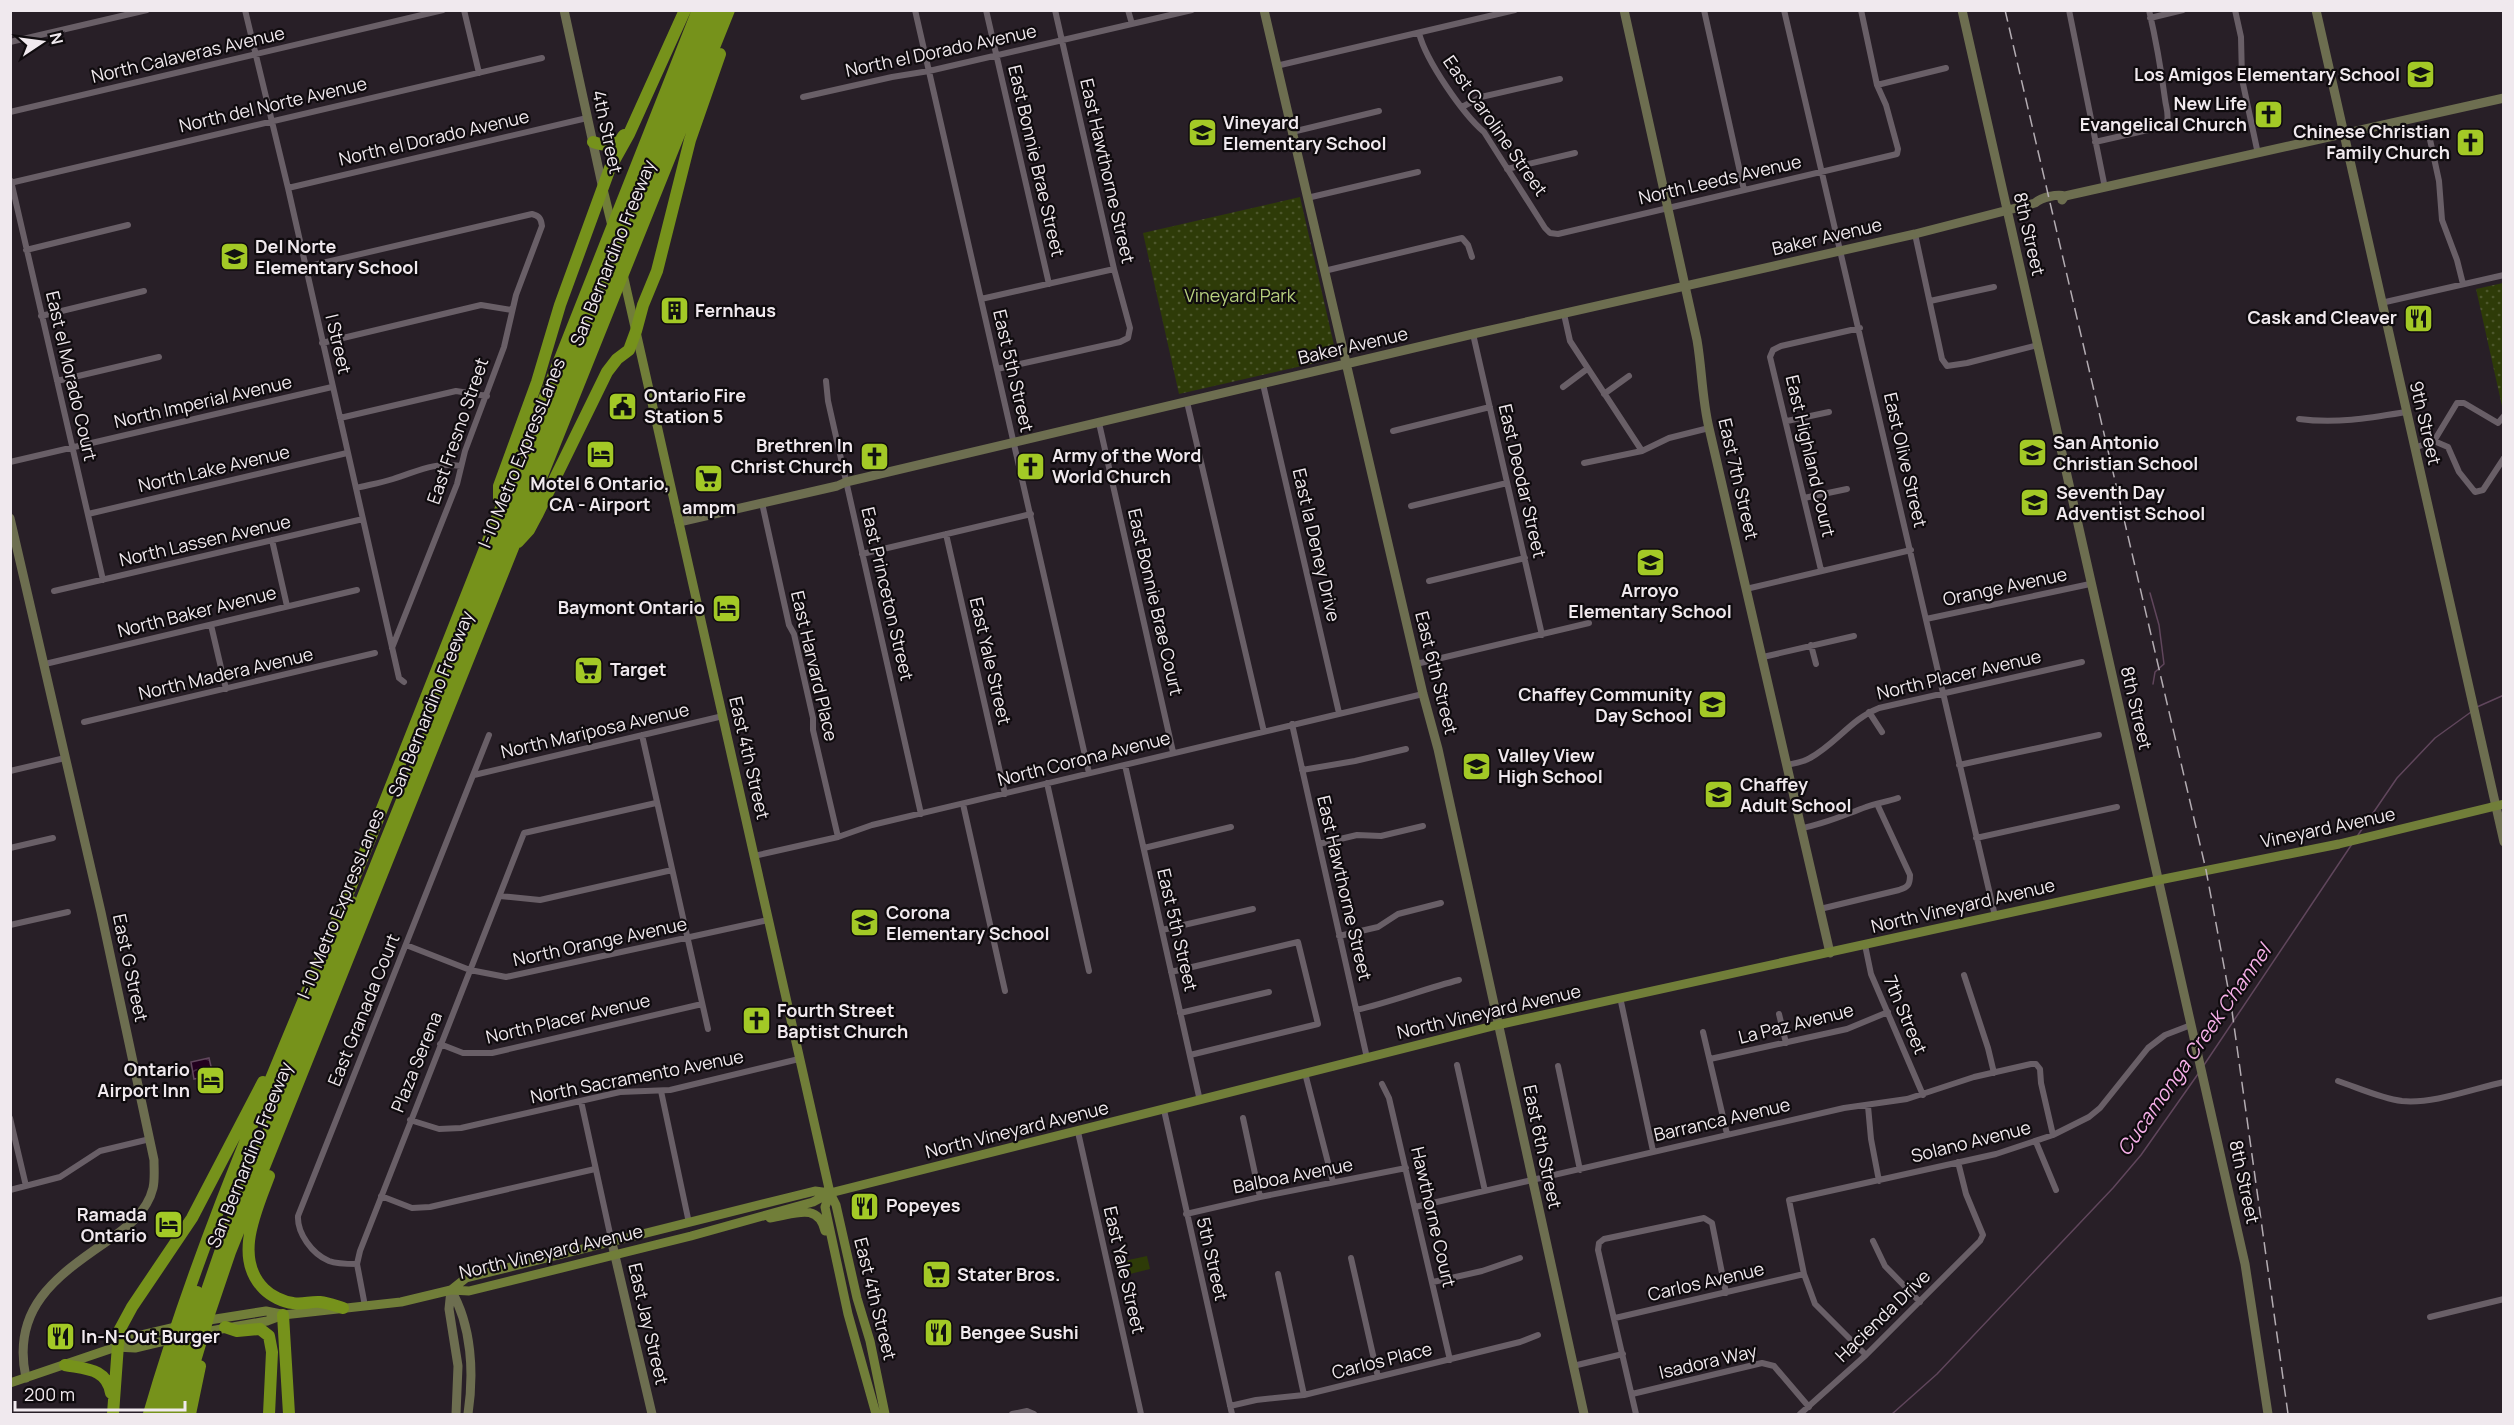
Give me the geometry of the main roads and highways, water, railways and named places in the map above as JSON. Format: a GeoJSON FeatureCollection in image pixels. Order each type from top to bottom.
{"type":"FeatureCollection","features":[{"type":"Feature","properties":{"kind":"highway"},"geometry":{"type":"LineString","coordinates":[[498,511],[500,486],[534,392],[560,305],[603,189],[685,10]]}},
{"type":"Feature","properties":{"kind":"highway","name":"San Bernardino Freeway"},"geometry":{"type":"LineString","coordinates":[[149,1414],[209,1234],[360,864],[619,203],[698,10]]}},
{"type":"Feature","properties":{"kind":"highway","name":"I-10 Metro ExpressLanes"},"geometry":{"type":"LineString","coordinates":[[159,1414],[218,1233],[609,260],[707,10]]}},
{"type":"Feature","properties":{"kind":"highway"},"geometry":{"type":"LineString","coordinates":[[513,548],[530,530],[607,372],[617,359],[629,350],[643,305],[657,271],[692,132],[722,49],[725,11]]}},
{"type":"Feature","properties":{"kind":"highway","name":"San Bernardino Freeway"},"geometry":{"type":"LineString","coordinates":[[179,1414],[230,1252],[632,256],[725,11]]}},
{"type":"Feature","properties":{"kind":"highway","name":"I-10 Metro ExpressLanes"},"geometry":{"type":"LineString","coordinates":[[170,1414],[200,1311],[228,1231],[628,239],[725,11]]}},
{"type":"Feature","properties":{"kind":"highway"},"geometry":{"type":"LineString","coordinates":[[593,142],[607,146],[616,144],[634,118]]}},
{"type":"Feature","properties":{"kind":"highway"},"geometry":{"type":"LineString","coordinates":[[113,1412],[116,1347],[124,1320],[192,1218],[260,1085],[273,1073]]}},
{"type":"Feature","properties":{"kind":"highway"},"geometry":{"type":"LineString","coordinates":[[295,1092],[289,1125],[252,1226],[248,1247],[249,1262],[255,1278],[262,1287],[280,1300],[293,1304],[321,1302],[343,1308]]}},
{"type":"Feature","properties":{"kind":"highway"},"geometry":{"type":"LineString","coordinates":[[190,1414],[210,1311]]}},
{"type":"Feature","properties":{"kind":"highway"},"geometry":{"type":"LineString","coordinates":[[283,1315],[289,1414]]}},
{"type":"Feature","properties":{"kind":"highway"},"geometry":{"type":"LineString","coordinates":[[227,1321],[237,1330],[260,1329],[270,1339],[272,1352],[269,1414]]}},
{"type":"Feature","properties":{"kind":"highway"},"geometry":{"type":"LineString","coordinates":[[65,1365],[102,1374],[110,1385],[113,1412]]}},
{"type":"Feature","properties":{"kind":"main road","name":"4th Street"},"geometry":{"type":"LineString","coordinates":[[603,189],[636,331]]}},
{"type":"Feature","properties":{"kind":"main road","name":"East 4th Street"},"geometry":{"type":"LineString","coordinates":[[636,331],[799,1059],[830,1193],[836,1205],[857,1298],[865,1320],[885,1414]]}},
{"type":"Feature","properties":{"kind":"main road","name":"Vineyard Avenue"},"geometry":{"type":"LineString","coordinates":[[2159,880],[2339,844],[2499,805]]}},
{"type":"Feature","properties":{"kind":"main road","name":"North Vineyard Avenue"},"geometry":{"type":"LineString","coordinates":[[116,1347],[135,1348],[153,1344],[266,1311],[283,1315],[401,1302],[451,1290],[469,1291],[691,1236],[813,1202],[830,1193],[1497,1025],[2159,880]]}},
{"type":"Feature","properties":{"kind":"main road","name":"North Vineyard Avenue"},"geometry":{"type":"LineString","coordinates":[[451,1290],[466,1278],[815,1191],[830,1193]]}},
{"type":"Feature","properties":{"kind":"main road","name":"East 4th Street"},"geometry":{"type":"LineString","coordinates":[[830,1193],[825,1207],[847,1306],[876,1414]]}},
{"type":"Feature","properties":{"kind":"main road"},"geometry":{"type":"LineString","coordinates":[[691,1236],[700,1228],[735,1217],[742,1209]]}},
{"type":"Feature","properties":{"kind":"main road"},"geometry":{"type":"LineString","coordinates":[[759,1216],[770,1218],[811,1211],[818,1214],[823,1222],[840,1295],[847,1306]]}},
{"type":"Feature","properties":{"kind":"main road","name":"North Vineyard Avenue"},"geometry":{"type":"LineString","coordinates":[[10,1383],[116,1347],[133,1337],[157,1331],[227,1321]]}},
{"type":"Feature","properties":{"kind":"water"},"geometry":{"type":"Polygon","coordinates":[[[209,1058],[213,1075],[194,1079],[191,1062],[209,1058]]]}},
{"type":"Feature","properties":{"kind":"waterway"},"geometry":{"type":"LineString","coordinates":[[2150,593],[2159,625],[2164,664],[2155,672],[2153,684]]}},
{"type":"Feature","properties":{"kind":"waterway","name":"Cucamonga Creek Channel"},"geometry":{"type":"LineString","coordinates":[[2477,707],[2504,695]]}},
{"type":"Feature","properties":{"kind":"waterway","name":"Cucamonga Creek Channel"},"geometry":{"type":"LineString","coordinates":[[2358,835],[2397,778],[2435,738],[2471,712]]}},
{"type":"Feature","properties":{"kind":"waterway","name":"Cucamonga Creek Channel"},"geometry":{"type":"LineString","coordinates":[[2204,1065],[2352,844]]}},
{"type":"Feature","properties":{"kind":"waterway","name":"Cucamonga Creek Channel"},"geometry":{"type":"LineString","coordinates":[[1892,1414],[1937,1374],[2113,1188],[2141,1155],[2198,1074]]}},
{"type":"Feature","properties":{"kind":"railway"},"geometry":{"type":"LineString","coordinates":[[2005,10],[2206,870],[2231,1004],[2288,1414]]}},
{"type":"Feature","properties":{"kind":"place","name":"Los Amigos Elementary School"},"geometry":{"type":"Point","coordinates":[2421,75]}},
{"type":"Feature","properties":{"kind":"place","name":"New Life Evangelical Church"},"geometry":{"type":"Point","coordinates":[2268,114]}},
{"type":"Feature","properties":{"kind":"place","name":"Vineyard Elementary School"},"geometry":{"type":"Point","coordinates":[1202,133]}},
{"type":"Feature","properties":{"kind":"place","name":"Chinese Christian Family Church"},"geometry":{"type":"Point","coordinates":[2471,142]}},
{"type":"Feature","properties":{"kind":"place","name":"Del Norte Elementary School"},"geometry":{"type":"Point","coordinates":[234,257]}},
{"type":"Feature","properties":{"kind":"place","name":"Fernhaus"},"geometry":{"type":"Point","coordinates":[674,311]}},
{"type":"Feature","properties":{"kind":"place","name":"Cask and Cleaver"},"geometry":{"type":"Point","coordinates":[2418,318]}},
{"type":"Feature","properties":{"kind":"place","name":"Ontario Fire Station 5"},"geometry":{"type":"Point","coordinates":[623,406]}},
{"type":"Feature","properties":{"kind":"place","name":"San Antonio Christian School"},"geometry":{"type":"Point","coordinates":[2032,453]}},
{"type":"Feature","properties":{"kind":"place","name":"Motel 6 Ontario, CA - Airport"},"geometry":{"type":"Point","coordinates":[600,455]}},
{"type":"Feature","properties":{"kind":"place","name":"Brethren In Christ Church"},"geometry":{"type":"Point","coordinates":[874,456]}},
{"type":"Feature","properties":{"kind":"place","name":"Army of the Word World Church"},"geometry":{"type":"Point","coordinates":[1031,466]}},
{"type":"Feature","properties":{"kind":"place","name":"ampm"},"geometry":{"type":"Point","coordinates":[709,479]}},
{"type":"Feature","properties":{"kind":"place","name":"Seventh Day Adventist School"},"geometry":{"type":"Point","coordinates":[2035,503]}},
{"type":"Feature","properties":{"kind":"place","name":"Arroyo Elementary School"},"geometry":{"type":"Point","coordinates":[1650,562]}},
{"type":"Feature","properties":{"kind":"place","name":"Baymont Ontario"},"geometry":{"type":"Point","coordinates":[726,608]}},
{"type":"Feature","properties":{"kind":"place","name":"Target"},"geometry":{"type":"Point","coordinates":[589,670]}},
{"type":"Feature","properties":{"kind":"place","name":"Chaffey Community Day School"},"geometry":{"type":"Point","coordinates":[1713,705]}},
{"type":"Feature","properties":{"kind":"place","name":"Valley View High School"},"geometry":{"type":"Point","coordinates":[1477,766]}},
{"type":"Feature","properties":{"kind":"place","name":"Chaffey Adult School"},"geometry":{"type":"Point","coordinates":[1719,795]}},
{"type":"Feature","properties":{"kind":"place","name":"Corona Elementary School"},"geometry":{"type":"Point","coordinates":[865,923]}},
{"type":"Feature","properties":{"kind":"place","name":"Fourth Street Baptist Church"},"geometry":{"type":"Point","coordinates":[756,1021]}},
{"type":"Feature","properties":{"kind":"place","name":"Ontario Airport Inn"},"geometry":{"type":"Point","coordinates":[211,1080]}},
{"type":"Feature","properties":{"kind":"place","name":"Popeyes"},"geometry":{"type":"Point","coordinates":[865,1206]}},
{"type":"Feature","properties":{"kind":"place","name":"Ramada Ontario"},"geometry":{"type":"Point","coordinates":[168,1225]}},
{"type":"Feature","properties":{"kind":"place","name":"Stater Bros."},"geometry":{"type":"Point","coordinates":[936,1275]}},
{"type":"Feature","properties":{"kind":"place","name":"Bengee Sushi"},"geometry":{"type":"Point","coordinates":[939,1333]}},
{"type":"Feature","properties":{"kind":"place","name":"In-N-Out Burger"},"geometry":{"type":"Point","coordinates":[60,1337]}},
{"type":"Feature","properties":{"kind":"park label","name":"Vineyard Park"},"geometry":{"type":"Point","coordinates":[1240,296]}}]}
